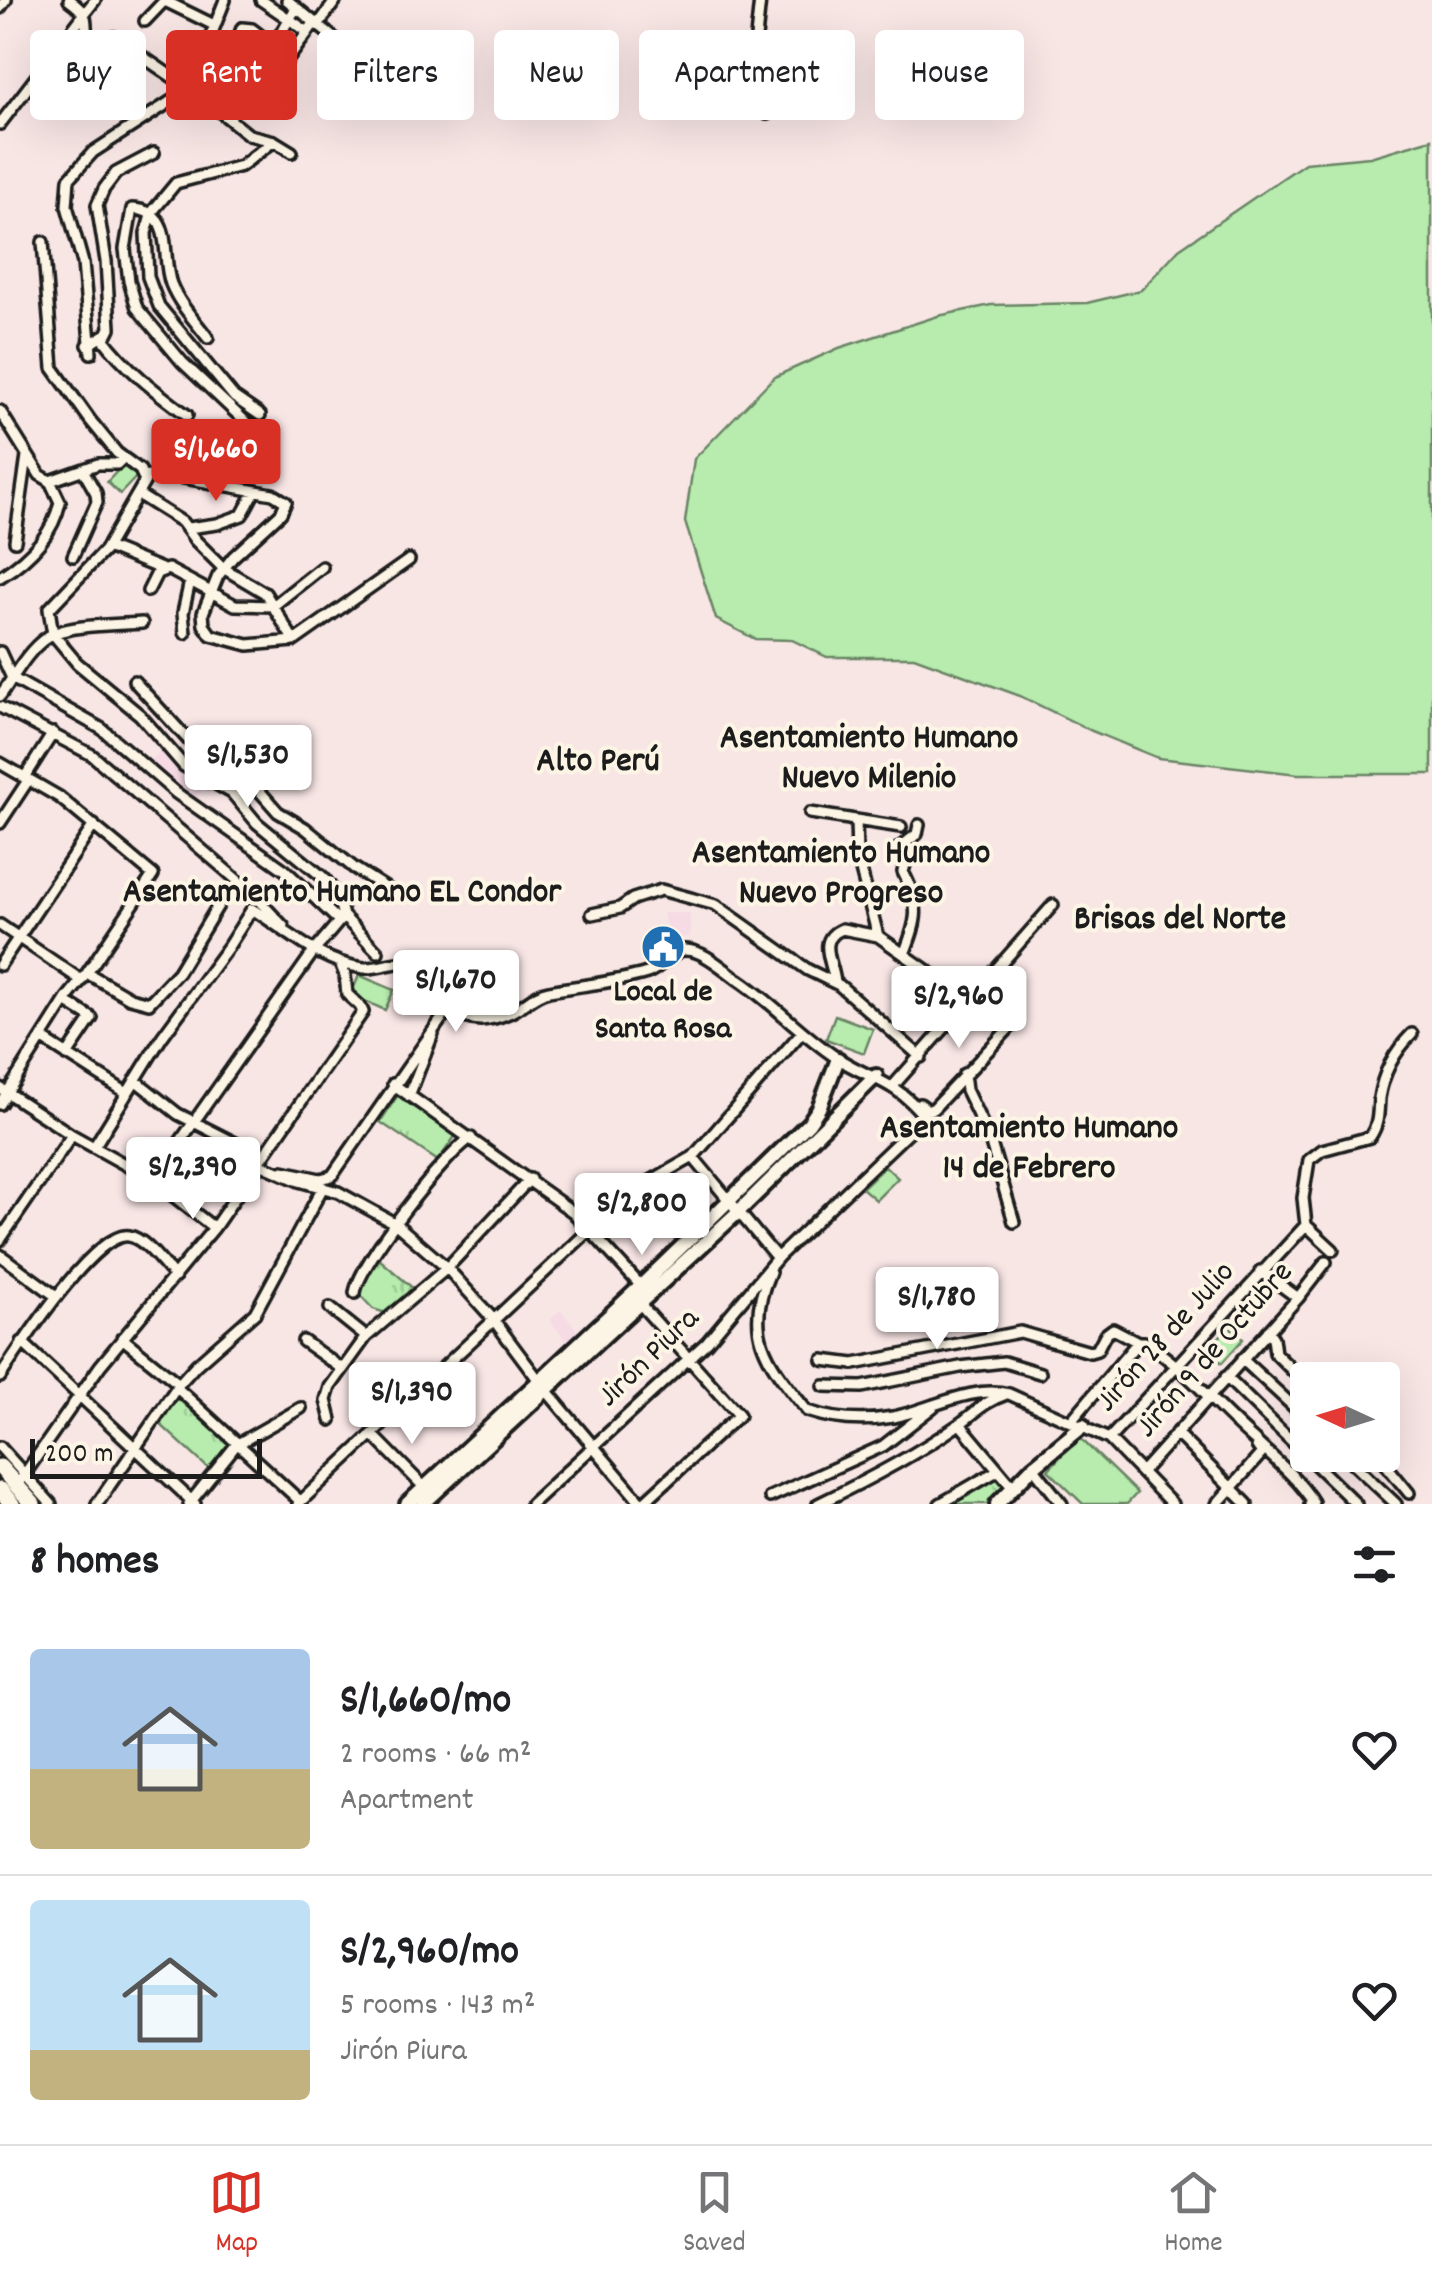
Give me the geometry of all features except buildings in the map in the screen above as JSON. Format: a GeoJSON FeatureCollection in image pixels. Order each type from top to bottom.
{"type":"FeatureCollection","features":[{"type":"Feature","properties":{"kind":"highway"},"geometry":{"type":"LineString","coordinates":[[0,1466],[21,1479],[32,1504]]}},
{"type":"Feature","properties":{"kind":"highway"},"geometry":{"type":"LineString","coordinates":[[0,1490],[12,1504]]}},
{"type":"Feature","properties":{"kind":"street"},"geometry":{"type":"LineString","coordinates":[[0,8],[6,0]]}},
{"type":"Feature","properties":{"kind":"street"},"geometry":{"type":"LineString","coordinates":[[69,0],[85,12],[89,46],[96,47],[114,37],[166,73]]}},
{"type":"Feature","properties":{"kind":"street"},"geometry":{"type":"LineString","coordinates":[[0,124],[94,0]]}},
{"type":"Feature","properties":{"kind":"street"},"geometry":{"type":"LineString","coordinates":[[144,22],[165,0],[214,26]]}},
{"type":"Feature","properties":{"kind":"street"},"geometry":{"type":"LineString","coordinates":[[212,30],[226,0]]}},
{"type":"Feature","properties":{"kind":"street"},"geometry":{"type":"LineString","coordinates":[[261,0],[308,32]]}},
{"type":"Feature","properties":{"kind":"street"},"geometry":{"type":"LineString","coordinates":[[287,0],[324,30]]}},
{"type":"Feature","properties":{"kind":"street"},"geometry":{"type":"LineString","coordinates":[[297,48],[336,0]]}},
{"type":"Feature","properties":{"kind":"street"},"geometry":{"type":"LineString","coordinates":[[757,30],[760,0]]}},
{"type":"Feature","properties":{"kind":"street"},"geometry":{"type":"LineString","coordinates":[[283,30],[296,8]]}},
{"type":"Feature","properties":{"kind":"street"},"geometry":{"type":"LineString","coordinates":[[154,153],[116,174],[97,206],[106,261],[110,328],[90,349],[86,288],[67,206],[68,179],[93,152],[166,105]]}},
{"type":"Feature","properties":{"kind":"street"},"geometry":{"type":"LineString","coordinates":[[231,120],[249,135],[274,140],[292,152]]}},
{"type":"Feature","properties":{"kind":"street"},"geometry":{"type":"LineString","coordinates":[[260,416],[234,397],[193,351],[152,294],[146,252],[152,212],[176,183],[241,166],[274,140]]}},
{"type":"Feature","properties":{"kind":"street"},"geometry":{"type":"LineString","coordinates":[[208,338],[176,297],[169,280],[162,226],[152,212],[132,209],[126,249],[128,282],[137,308],[182,362],[252,428]]}},
{"type":"Feature","properties":{"kind":"street"},"geometry":{"type":"LineString","coordinates":[[43,242],[54,368],[90,420],[123,458],[144,476],[178,477],[255,492],[281,498],[286,506],[223,568],[209,592],[204,623],[211,635],[248,645],[294,641],[409,560]]}},
{"type":"Feature","properties":{"kind":"street"},"geometry":{"type":"LineString","coordinates":[[102,337],[155,392],[187,414]]}},
{"type":"Feature","properties":{"kind":"street"},"geometry":{"type":"LineString","coordinates":[[0,430],[1,413]]}},
{"type":"Feature","properties":{"kind":"street"},"geometry":{"type":"LineString","coordinates":[[0,577],[28,558],[50,527],[60,502],[50,481],[27,456],[1,413]]}},
{"type":"Feature","properties":{"kind":"street"},"geometry":{"type":"LineString","coordinates":[[15,541],[27,456]]}},
{"type":"Feature","properties":{"kind":"street"},"geometry":{"type":"LineString","coordinates":[[50,481],[98,464],[116,464],[123,458]]}},
{"type":"Feature","properties":{"kind":"street"},"geometry":{"type":"LineString","coordinates":[[73,556],[97,502],[83,470]]}},
{"type":"Feature","properties":{"kind":"street"},"geometry":{"type":"LineString","coordinates":[[144,476],[144,488],[107,547],[49,608],[53,634],[77,662],[140,714],[184,766],[232,794],[257,823],[324,878],[338,897],[341,918],[154,1180]]}},
{"type":"Feature","properties":{"kind":"street"},"geometry":{"type":"LineString","coordinates":[[188,528],[242,515],[255,492]]}},
{"type":"Feature","properties":{"kind":"street"},"geometry":{"type":"LineString","coordinates":[[139,494],[188,528],[194,540],[223,568],[265,594],[294,641]]}},
{"type":"Feature","properties":{"kind":"street"},"geometry":{"type":"LineString","coordinates":[[107,547],[168,569],[245,608],[273,606],[322,568]]}},
{"type":"Feature","properties":{"kind":"street"},"geometry":{"type":"LineString","coordinates":[[148,591],[161,569]]}},
{"type":"Feature","properties":{"kind":"street"},"geometry":{"type":"LineString","coordinates":[[185,633],[183,620],[190,581]]}},
{"type":"Feature","properties":{"kind":"street"},"geometry":{"type":"LineString","coordinates":[[183,620],[204,623]]}},
{"type":"Feature","properties":{"kind":"street"},"geometry":{"type":"LineString","coordinates":[[0,696],[29,655],[53,634],[142,622]]}},
{"type":"Feature","properties":{"kind":"street"},"geometry":{"type":"LineString","coordinates":[[0,652],[12,678],[102,729],[184,800],[284,870],[378,952]]}},
{"type":"Feature","properties":{"kind":"street"},"geometry":{"type":"LineString","coordinates":[[134,680],[189,743],[220,767],[256,787],[278,812],[395,894]]}},
{"type":"Feature","properties":{"kind":"street"},"geometry":{"type":"LineString","coordinates":[[0,707],[92,755],[255,895],[292,937]]}},
{"type":"Feature","properties":{"kind":"street"},"geometry":{"type":"LineString","coordinates":[[0,822],[53,734]]}},
{"type":"Feature","properties":{"kind":"street"},"geometry":{"type":"LineString","coordinates":[[210,782],[239,737]]}},
{"type":"Feature","properties":{"kind":"street"},"geometry":{"type":"LineString","coordinates":[[0,763],[58,797],[153,874],[4,1091],[0,1104]]}},
{"type":"Feature","properties":{"kind":"street"},"geometry":{"type":"LineString","coordinates":[[810,813],[901,828]]}},
{"type":"Feature","properties":{"kind":"street"},"geometry":{"type":"LineString","coordinates":[[856,820],[858,855],[878,936]]}},
{"type":"Feature","properties":{"kind":"street"},"geometry":{"type":"LineString","coordinates":[[0,965],[94,825]]}},
{"type":"Feature","properties":{"kind":"street"},"geometry":{"type":"LineString","coordinates":[[904,954],[917,913],[899,847],[917,834],[919,826]]}},
{"type":"Feature","properties":{"kind":"street"},"geometry":{"type":"LineString","coordinates":[[592,914],[620,908],[633,899],[661,890],[716,905],[808,970],[835,982],[920,1057]]}},
{"type":"Feature","properties":{"kind":"street"},"geometry":{"type":"LineString","coordinates":[[0,925],[84,976],[149,1003],[178,972],[226,894],[255,895]]}},
{"type":"Feature","properties":{"kind":"street"},"geometry":{"type":"LineString","coordinates":[[894,1085],[1052,905]]}},
{"type":"Feature","properties":{"kind":"street"},"geometry":{"type":"LineString","coordinates":[[94,1147],[162,1037],[235,938],[250,909],[314,952],[340,962],[382,968],[397,962],[411,964],[449,1008],[474,1020],[514,1012],[544,991],[646,973],[686,950],[706,958],[760,994],[838,1059],[894,1085],[930,1110],[1010,1027],[878,936],[842,929],[830,936],[826,948],[835,982]]}},
{"type":"Feature","properties":{"kind":"street"},"geometry":{"type":"LineString","coordinates":[[21,1479],[122,1338],[214,1228],[363,1012],[347,994],[340,962]]}},
{"type":"Feature","properties":{"kind":"street"},"geometry":{"type":"LineString","coordinates":[[65,1001],[92,1018],[68,1055]]}},
{"type":"Feature","properties":{"kind":"street"},"geometry":{"type":"LineString","coordinates":[[275,1172],[290,1171],[320,1179],[332,1176],[449,1008]]}},
{"type":"Feature","properties":{"kind":"street"},"geometry":{"type":"LineString","coordinates":[[409,1096],[435,1027]]}},
{"type":"Feature","properties":{"kind":"street"},"geometry":{"type":"LineString","coordinates":[[122,1338],[178,1386],[299,1503],[591,1228],[636,1190],[693,1157],[802,1032]]}},
{"type":"Feature","properties":{"kind":"street"},"geometry":{"type":"LineString","coordinates":[[1333,1250],[1306,1225],[1303,1198],[1309,1160],[1322,1150],[1370,1137],[1376,1128],[1390,1061],[1412,1034]]}},
{"type":"Feature","properties":{"kind":"street"},"geometry":{"type":"LineString","coordinates":[[43,1039],[127,1093]]}},
{"type":"Feature","properties":{"kind":"street"},"geometry":{"type":"LineString","coordinates":[[423,1504],[815,1116],[838,1059]]}},
{"type":"Feature","properties":{"kind":"street"},"geometry":{"type":"LineString","coordinates":[[964,1074],[966,1090],[990,1140],[1014,1222]]}},
{"type":"Feature","properties":{"kind":"street"},"geometry":{"type":"LineString","coordinates":[[407,1504],[640,1304],[876,1076]]}},
{"type":"Feature","properties":{"kind":"street"},"geometry":{"type":"LineString","coordinates":[[135,1080],[160,1102],[236,1143],[260,1164],[323,1187],[396,1224],[447,1268],[493,1319],[642,1504],[739,1415],[640,1304],[640,1286],[591,1228],[394,1084]]}},
{"type":"Feature","properties":{"kind":"street"},"geometry":{"type":"LineString","coordinates":[[4,1091],[154,1180],[214,1228]]}},
{"type":"Feature","properties":{"kind":"street","name":"Jirón Piura"},"geometry":{"type":"LineString","coordinates":[[531,1504],[690,1358],[778,1257],[923,1114],[910,1098]]}},
{"type":"Feature","properties":{"kind":"street"},"geometry":{"type":"LineString","coordinates":[[0,1240],[72,1134]]}},
{"type":"Feature","properties":{"kind":"street"},"geometry":{"type":"LineString","coordinates":[[355,1293],[380,1240],[455,1150],[471,1138]]}},
{"type":"Feature","properties":{"kind":"street"},"geometry":{"type":"LineString","coordinates":[[693,1157],[778,1257],[764,1284],[758,1333],[776,1371],[807,1411],[824,1416],[893,1417],[994,1391],[1008,1394],[1110,1439],[1170,1503]]}},
{"type":"Feature","properties":{"kind":"street"},"geometry":{"type":"LineString","coordinates":[[331,1420],[327,1396],[341,1368],[366,1338],[447,1268],[530,1180]]}},
{"type":"Feature","properties":{"kind":"street"},"geometry":{"type":"LineString","coordinates":[[96,1504],[178,1386],[255,1312],[323,1187]]}},
{"type":"Feature","properties":{"kind":"street","name":"Jirón 28 de Julio"},"geometry":{"type":"LineString","coordinates":[[1110,1439],[1306,1225]]}},
{"type":"Feature","properties":{"kind":"street"},"geometry":{"type":"LineString","coordinates":[[0,1377],[56,1296],[80,1269],[122,1236],[140,1241],[174,1278]]}},
{"type":"Feature","properties":{"kind":"street"},"geometry":{"type":"LineString","coordinates":[[0,1255],[56,1296]]}},
{"type":"Feature","properties":{"kind":"street","name":"Jirón 9 de Octubre"},"geometry":{"type":"LineString","coordinates":[[1142,1472],[1326,1262]]}},
{"type":"Feature","properties":{"kind":"street"},"geometry":{"type":"LineString","coordinates":[[1261,1271],[1298,1298]]}},
{"type":"Feature","properties":{"kind":"street"},"geometry":{"type":"LineString","coordinates":[[330,1308],[366,1338]]}},
{"type":"Feature","properties":{"kind":"street"},"geometry":{"type":"LineString","coordinates":[[823,1360],[854,1364],[1020,1332],[1090,1352],[1114,1330],[1148,1344],[1210,1395],[1302,1485],[1310,1504]]}},
{"type":"Feature","properties":{"kind":"street"},"geometry":{"type":"LineString","coordinates":[[1268,1331],[1275,1354],[1290,1369]]}},
{"type":"Feature","properties":{"kind":"street"},"geometry":{"type":"LineString","coordinates":[[303,1341],[341,1368]]}},
{"type":"Feature","properties":{"kind":"street"},"geometry":{"type":"LineString","coordinates":[[22,1342],[192,1503],[236,1445],[301,1408]]}},
{"type":"Feature","properties":{"kind":"street"},"geometry":{"type":"LineString","coordinates":[[997,1504],[1077,1423],[1138,1342]]}},
{"type":"Feature","properties":{"kind":"street"},"geometry":{"type":"LineString","coordinates":[[1242,1359],[1290,1403]]}},
{"type":"Feature","properties":{"kind":"street"},"geometry":{"type":"LineString","coordinates":[[824,1386],[862,1387],[1004,1362],[1040,1373]]}},
{"type":"Feature","properties":{"kind":"street"},"geometry":{"type":"LineString","coordinates":[[1226,1377],[1356,1504]]}},
{"type":"Feature","properties":{"kind":"street"},"geometry":{"type":"LineString","coordinates":[[818,1504],[870,1479],[960,1424],[978,1407],[1008,1394]]}},
{"type":"Feature","properties":{"kind":"street"},"geometry":{"type":"LineString","coordinates":[[770,1497],[883,1446],[937,1404]]}},
{"type":"Feature","properties":{"kind":"street"},"geometry":{"type":"LineString","coordinates":[[960,1424],[1012,1486]]}},
{"type":"Feature","properties":{"kind":"street"},"geometry":{"type":"LineString","coordinates":[[1176,1433],[1247,1504]]}},
{"type":"Feature","properties":{"kind":"street"},"geometry":{"type":"LineString","coordinates":[[373,1435],[424,1487]]}},
{"type":"Feature","properties":{"kind":"street"},"geometry":{"type":"LineString","coordinates":[[1217,1504],[1262,1453],[1254,1440]]}},
{"type":"Feature","properties":{"kind":"street"},"geometry":{"type":"LineString","coordinates":[[0,1447],[21,1479],[51,1504]]}},
{"type":"Feature","properties":{"kind":"street"},"geometry":{"type":"LineString","coordinates":[[1033,1467],[1062,1504]]}},
{"type":"Feature","properties":{"kind":"street"},"geometry":{"type":"LineString","coordinates":[[940,1504],[998,1471]]}},
{"type":"Feature","properties":{"kind":"street"},"geometry":{"type":"LineString","coordinates":[[1362,1472],[1396,1504]]}},
{"type":"Feature","properties":{"kind":"street"},"geometry":{"type":"LineString","coordinates":[[1392,1472],[1409,1493]]}},
{"type":"Feature","properties":{"kind":"shaded area"},"geometry":{"type":"Polygon","coordinates":[[[163,747],[206,784],[192,803],[149,763],[163,747]]]}},
{"type":"Feature","properties":{"kind":"shaded area"},"geometry":{"type":"Polygon","coordinates":[[[663,913],[690,913],[690,936],[669,941],[663,913]]]}},
{"type":"Feature","properties":{"kind":"shaded area"},"geometry":{"type":"Polygon","coordinates":[[[561,1310],[581,1335],[570,1345],[549,1320],[561,1310]]]}},
{"type":"Feature","properties":{"kind":"green space"},"geometry":{"type":"Polygon","coordinates":[[[1432,139],[1432,774],[1298,774],[1158,758],[1020,696],[914,657],[827,657],[792,640],[755,639],[716,619],[685,522],[694,459],[774,377],[839,348],[938,316],[991,305],[1087,303],[1141,290],[1179,249],[1305,163],[1370,157],[1432,139]]]}},
{"type":"Feature","properties":{"kind":"green space"},"geometry":{"type":"Polygon","coordinates":[[[126,462],[139,474],[120,494],[107,482],[126,462]]]}},
{"type":"Feature","properties":{"kind":"green space"},"geometry":{"type":"Polygon","coordinates":[[[359,975],[394,990],[385,1010],[351,995],[359,975]]]}},
{"type":"Feature","properties":{"kind":"green space"},"geometry":{"type":"Polygon","coordinates":[[[835,1015],[873,1029],[864,1053],[826,1039],[835,1015]]]}},
{"type":"Feature","properties":{"kind":"green space"},"geometry":{"type":"Polygon","coordinates":[[[400,1092],[458,1132],[438,1161],[380,1122],[400,1092]]]}},
{"type":"Feature","properties":{"kind":"green space"},"geometry":{"type":"Polygon","coordinates":[[[885,1166],[898,1178],[876,1200],[862,1188],[885,1166]]]}},
{"type":"Feature","properties":{"kind":"green space"},"geometry":{"type":"Polygon","coordinates":[[[378,1258],[416,1291],[386,1313],[373,1309],[360,1295],[378,1258]]]}},
{"type":"Feature","properties":{"kind":"green space"},"geometry":{"type":"Polygon","coordinates":[[[1229,1326],[1243,1339],[1222,1363],[1208,1350],[1229,1326]]]}},
{"type":"Feature","properties":{"kind":"green space"},"geometry":{"type":"Polygon","coordinates":[[[179,1394],[232,1445],[211,1471],[159,1423],[179,1394]]]}},
{"type":"Feature","properties":{"kind":"green space"},"geometry":{"type":"Polygon","coordinates":[[[1079,1437],[1137,1493],[1127,1504],[1083,1504],[1048,1470],[1079,1437]]]}},
{"type":"Feature","properties":{"kind":"green space"},"geometry":{"type":"Polygon","coordinates":[[[997,1474],[1007,1486],[993,1504],[946,1504],[997,1474]]]}},
{"type":"Feature","properties":{"kind":"place","name":"Local de Santa Rosa"},"geometry":{"type":"Point","coordinates":[663,947]}},
{"type":"Feature","properties":{"kind":"district","name":"Asentamiento Humano Nuevo Milenio"},"geometry":{"type":"Point","coordinates":[869,760]}},
{"type":"Feature","properties":{"kind":"district","name":"Alto Perú"},"geometry":{"type":"Point","coordinates":[598,763]}},
{"type":"Feature","properties":{"kind":"district","name":"Asentamiento Humano Nuevo Progreso"},"geometry":{"type":"Point","coordinates":[841,875]}},
{"type":"Feature","properties":{"kind":"district","name":"Asentamiento Humano EL Condor"},"geometry":{"type":"Point","coordinates":[342,894]}},
{"type":"Feature","properties":{"kind":"district","name":"Brisas del Norte"},"geometry":{"type":"Point","coordinates":[1180,921]}},
{"type":"Feature","properties":{"kind":"district","name":"Asentamiento Humano 14 de Febrero"},"geometry":{"type":"Point","coordinates":[1029,1150]}}]}
